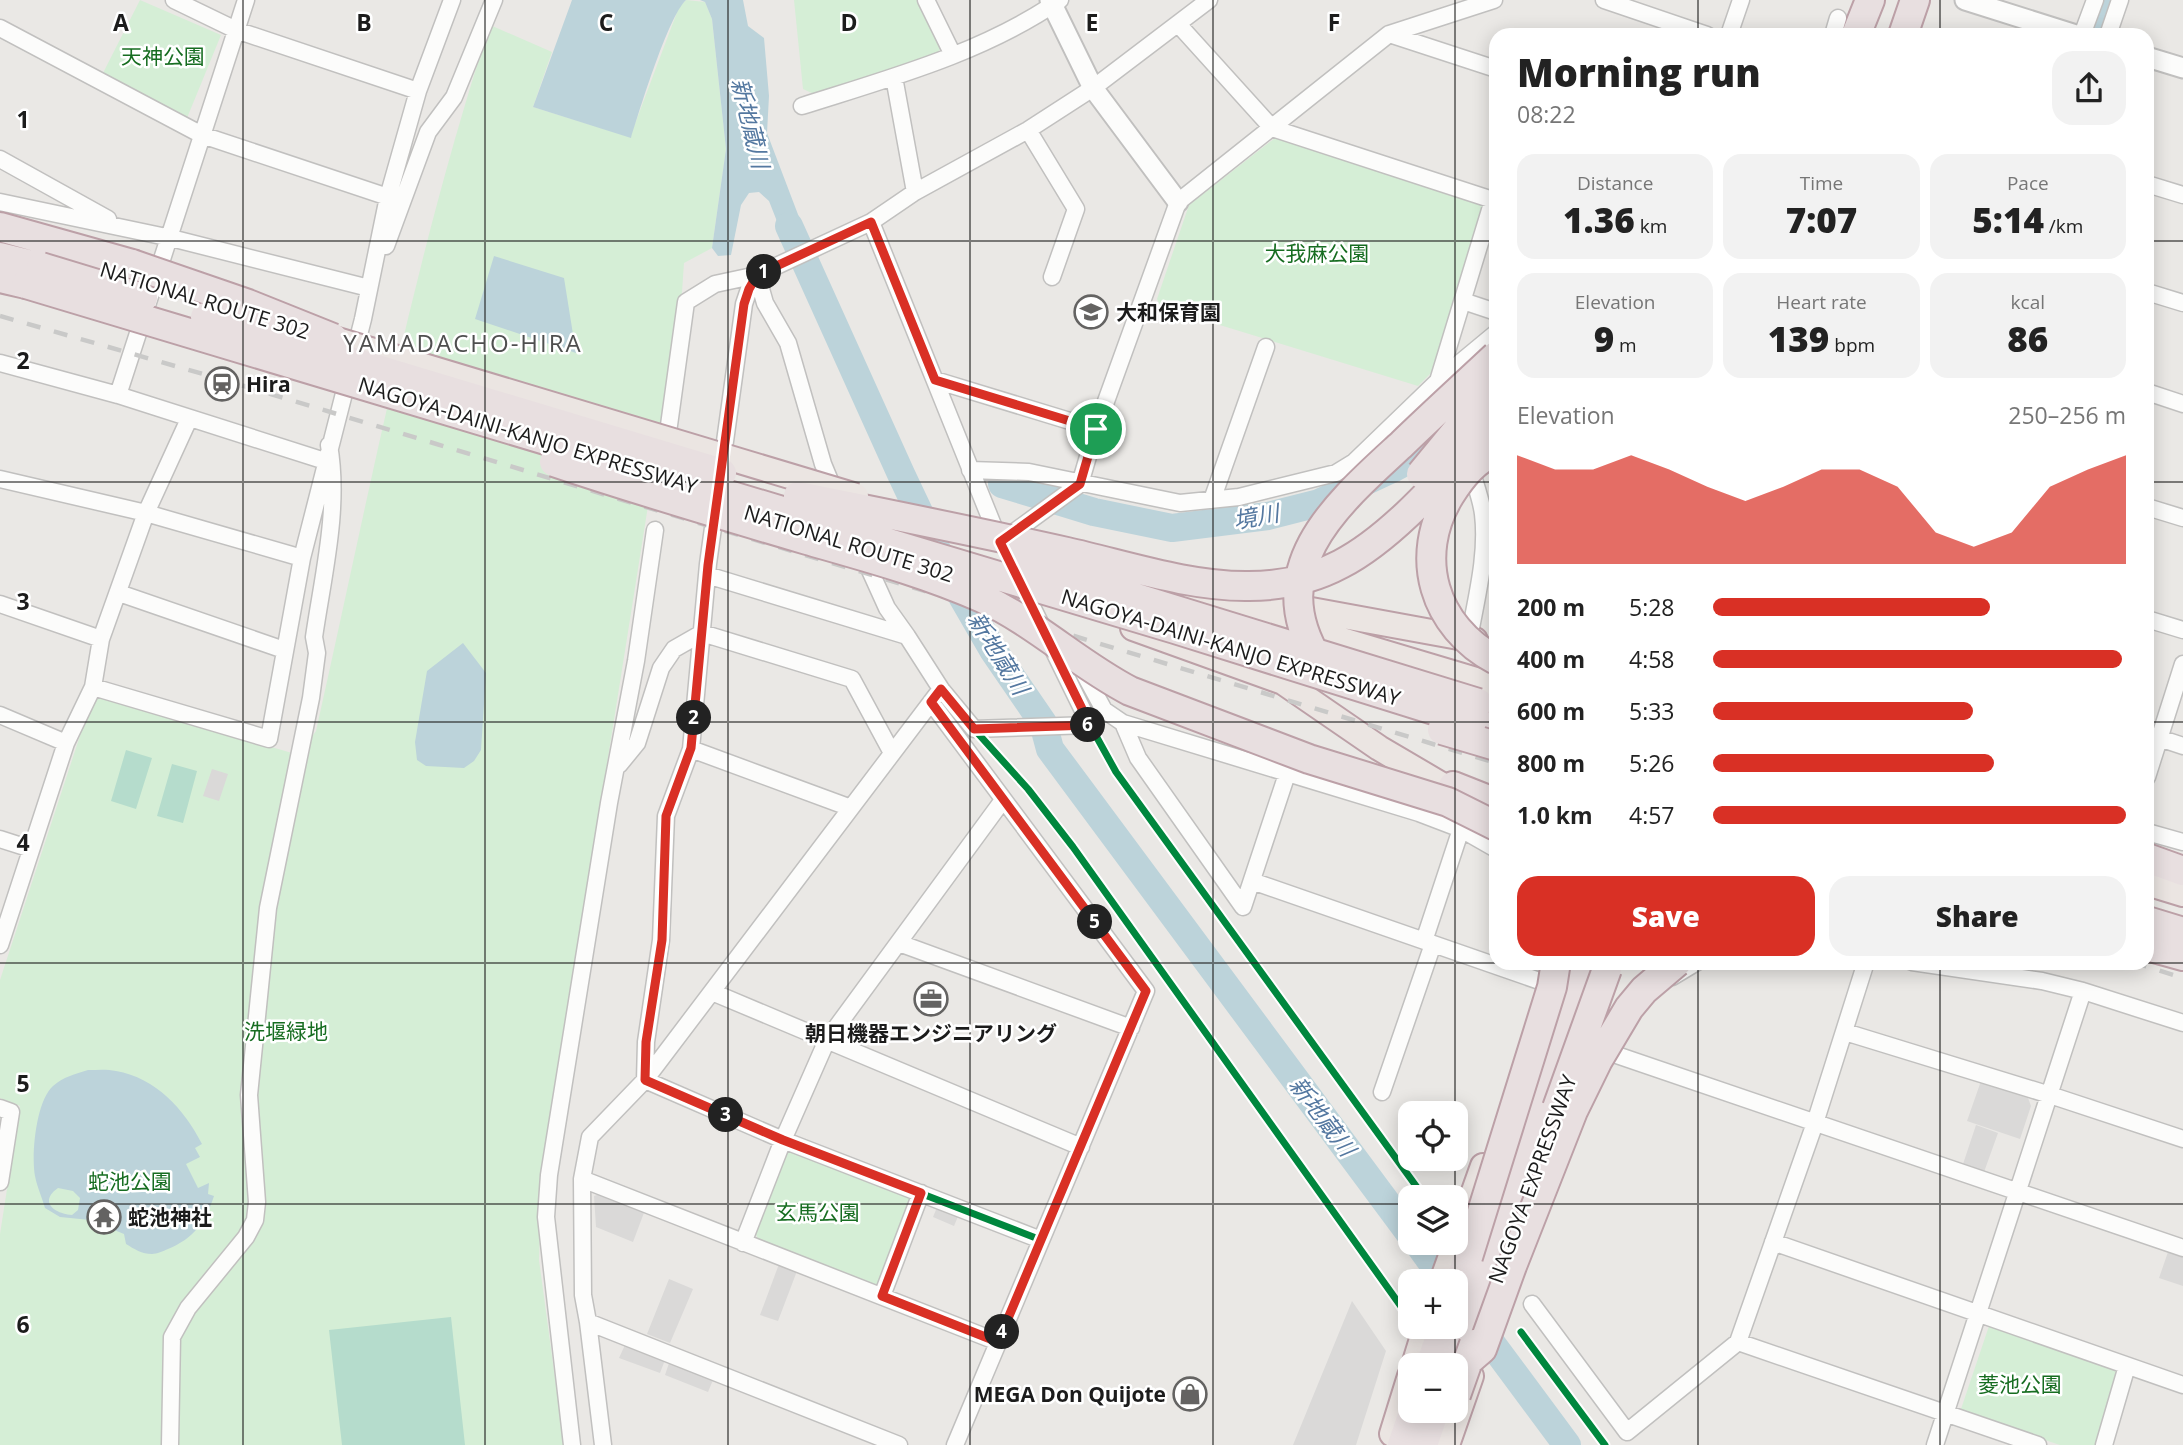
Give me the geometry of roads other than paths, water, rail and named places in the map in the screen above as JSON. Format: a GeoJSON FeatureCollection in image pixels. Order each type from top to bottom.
{"type":"FeatureCollection","features":[{"type":"Feature","properties":{"kind":"highway"},"geometry":{"type":"LineString","coordinates":[[1847,27],[1870,0]]}},
{"type":"Feature","properties":{"kind":"highway"},"geometry":{"type":"LineString","coordinates":[[1869,28],[1880,0]]}},
{"type":"Feature","properties":{"kind":"highway"},"geometry":{"type":"LineString","coordinates":[[1879,28],[1889,0]]}},
{"type":"Feature","properties":{"kind":"highway"},"geometry":{"type":"LineString","coordinates":[[1905,28],[1915,0]]}},
{"type":"Feature","properties":{"kind":"highway"},"geometry":{"type":"LineString","coordinates":[[1914,28],[1924,0]]}},
{"type":"Feature","properties":{"kind":"highway"},"geometry":{"type":"LineString","coordinates":[[1922,28],[1931,0]]}},
{"type":"Feature","properties":{"kind":"highway"},"geometry":{"type":"LineString","coordinates":[[0,227],[129,270],[248,304],[339,341]]}},
{"type":"Feature","properties":{"kind":"highway","name":"NATIONAL ROUTE 302"},"geometry":{"type":"LineString","coordinates":[[0,239],[129,270]]}},
{"type":"Feature","properties":{"kind":"highway","name":"NAGOYA-DAINI-KANJO EXPRESSWAY"},"geometry":{"type":"LineString","coordinates":[[0,257],[41,267],[1182,610],[1489,706]]}},
{"type":"Feature","properties":{"kind":"highway","name":"NAGOYA-DAINI-KANJO EXPRESSWAY"},"geometry":{"type":"LineString","coordinates":[[0,278],[153,321],[1175,629],[1489,727]]}},
{"type":"Feature","properties":{"kind":"highway","name":"NATIONAL ROUTE 302"},"geometry":{"type":"LineString","coordinates":[[0,288],[1489,736]]}},
{"type":"Feature","properties":{"kind":"highway","name":"NATIONAL ROUTE 302"},"geometry":{"type":"LineString","coordinates":[[339,341],[1045,554],[1191,592],[1489,685]]}},
{"type":"Feature","properties":{"kind":"highway"},"geometry":{"type":"LineString","coordinates":[[1489,363],[1350,492],[1328,516],[1317,533],[1304,565],[1299,606],[1305,637],[1316,657],[1324,670],[1350,693],[1392,713],[1489,744]]}},
{"type":"Feature","properties":{"kind":"highway"},"geometry":{"type":"LineString","coordinates":[[350,382],[499,444],[647,493],[898,567],[963,590],[1009,612],[1130,691],[1309,760],[1448,802],[1489,822]]}},
{"type":"Feature","properties":{"kind":"highway"},"geometry":{"type":"LineString","coordinates":[[1266,585],[1313,571],[1352,547],[1390,509],[1489,391]]}},
{"type":"Feature","properties":{"kind":"highway"},"geometry":{"type":"LineString","coordinates":[[798,496],[981,533],[1180,578],[1228,585],[1266,585],[1314,576],[1360,553],[1397,523],[1489,428]]}},
{"type":"Feature","properties":{"kind":"highway"},"geometry":{"type":"LineString","coordinates":[[1489,454],[1461,478],[1439,513],[1431,542],[1432,571],[1439,600],[1452,624],[1475,649],[1489,656]]}},
{"type":"Feature","properties":{"kind":"highway"},"geometry":{"type":"LineString","coordinates":[[1191,592],[1489,644]]}},
{"type":"Feature","properties":{"kind":"highway"},"geometry":{"type":"LineString","coordinates":[[1175,643],[1283,682],[1399,760],[1489,812]]}},
{"type":"Feature","properties":{"kind":"highway"},"geometry":{"type":"LineString","coordinates":[[1228,727],[1314,747],[1453,786],[1489,800]]}},
{"type":"Feature","properties":{"kind":"highway"},"geometry":{"type":"LineString","coordinates":[[2154,865],[2182,891]]}},
{"type":"Feature","properties":{"kind":"highway"},"geometry":{"type":"LineString","coordinates":[[2154,882],[2182,891]]}},
{"type":"Feature","properties":{"kind":"highway"},"geometry":{"type":"LineString","coordinates":[[2154,900],[2182,891]]}},
{"type":"Feature","properties":{"kind":"highway","name":"NAGOYA EXPRESSWAY"},"geometry":{"type":"LineString","coordinates":[[1468,1220],[1548,1000],[1580,970]]}},
{"type":"Feature","properties":{"kind":"highway"},"geometry":{"type":"LineString","coordinates":[[1467,1353],[1523,1165],[1565,1054],[1582,970]]}},
{"type":"Feature","properties":{"kind":"highway","name":"NAGOYA EXPRESSWAY"},"geometry":{"type":"LineString","coordinates":[[1467,1353],[1582,970]]}},
{"type":"Feature","properties":{"kind":"highway"},"geometry":{"type":"LineString","coordinates":[[1468,1362],[1498,1298],[1595,1016],[1584,970]]}},
{"type":"Feature","properties":{"kind":"highway"},"geometry":{"type":"LineString","coordinates":[[1468,1369],[1482,1349],[1563,1137],[1598,1060],[1629,1008],[1644,990],[1668,970]]}},
{"type":"Feature","properties":{"kind":"highway"},"geometry":{"type":"LineString","coordinates":[[1389,1445],[1398,1415]]}},
{"type":"Feature","properties":{"kind":"highway"},"geometry":{"type":"LineString","coordinates":[[1402,1445],[1410,1423]]}},
{"type":"Feature","properties":{"kind":"highway"},"geometry":{"type":"LineString","coordinates":[[1423,1445],[1431,1423]]}},
{"type":"Feature","properties":{"kind":"highway","name":"NAGOYA EXPRESSWAY"},"geometry":{"type":"LineString","coordinates":[[1439,1445],[1446,1423]]}},
{"type":"Feature","properties":{"kind":"highway"},"geometry":{"type":"LineString","coordinates":[[1447,1445],[1451,1423]]}},
{"type":"Feature","properties":{"kind":"street"},"geometry":{"type":"LineString","coordinates":[[174,0],[236,30],[418,91]]}},
{"type":"Feature","properties":{"kind":"street"},"geometry":{"type":"LineString","coordinates":[[118,396],[246,0]]}},
{"type":"Feature","properties":{"kind":"street"},"geometry":{"type":"LineString","coordinates":[[93,687],[269,739],[302,558],[367,296],[388,197],[418,91],[452,0]]}},
{"type":"Feature","properties":{"kind":"street"},"geometry":{"type":"LineString","coordinates":[[367,296],[428,132],[454,97],[494,0]]}},
{"type":"Feature","properties":{"kind":"street"},"geometry":{"type":"LineString","coordinates":[[926,0],[953,55]]}},
{"type":"Feature","properties":{"kind":"street"},"geometry":{"type":"LineString","coordinates":[[665,453],[686,302],[715,284],[761,274],[871,222],[915,192],[1028,130],[1093,88],[1209,0]]}},
{"type":"Feature","properties":{"kind":"street"},"geometry":{"type":"LineString","coordinates":[[1000,542],[1080,484],[1096,429],[1178,202],[1389,34],[1494,0]]}},
{"type":"Feature","properties":{"kind":"street"},"geometry":{"type":"LineString","coordinates":[[1604,0],[1686,28]]}},
{"type":"Feature","properties":{"kind":"street"},"geometry":{"type":"LineString","coordinates":[[1731,28],[1741,0]]}},
{"type":"Feature","properties":{"kind":"street"},"geometry":{"type":"LineString","coordinates":[[1965,0],[2054,28]]}},
{"type":"Feature","properties":{"kind":"street"},"geometry":{"type":"LineString","coordinates":[[2084,28],[2095,0]]}},
{"type":"Feature","properties":{"kind":"street"},"geometry":{"type":"LineString","coordinates":[[2110,28],[2120,0]]}},
{"type":"Feature","properties":{"kind":"street"},"geometry":{"type":"LineString","coordinates":[[802,106],[953,55],[1016,27],[1054,2],[1093,88],[1178,202]]}},
{"type":"Feature","properties":{"kind":"street"},"geometry":{"type":"LineString","coordinates":[[1178,24],[1272,128],[1489,198]]}},
{"type":"Feature","properties":{"kind":"street"},"geometry":{"type":"LineString","coordinates":[[0,28],[202,135],[388,197]]}},
{"type":"Feature","properties":{"kind":"street"},"geometry":{"type":"LineString","coordinates":[[1389,34],[1489,67]]}},
{"type":"Feature","properties":{"kind":"street"},"geometry":{"type":"LineString","coordinates":[[2154,59],[2183,68]]}},
{"type":"Feature","properties":{"kind":"street"},"geometry":{"type":"LineString","coordinates":[[894,77],[915,192]]}},
{"type":"Feature","properties":{"kind":"street"},"geometry":{"type":"LineString","coordinates":[[1028,130],[1076,209],[1052,277]]}},
{"type":"Feature","properties":{"kind":"street"},"geometry":{"type":"LineString","coordinates":[[0,159],[122,227]]}},
{"type":"Feature","properties":{"kind":"street"},"geometry":{"type":"LineString","coordinates":[[2154,186],[2183,195]]}},
{"type":"Feature","properties":{"kind":"street"},"geometry":{"type":"LineString","coordinates":[[0,202],[171,238],[367,296]]}},
{"type":"Feature","properties":{"kind":"street"},"geometry":{"type":"LineString","coordinates":[[1438,381],[1489,218]]}},
{"type":"Feature","properties":{"kind":"street"},"geometry":{"type":"LineString","coordinates":[[871,222],[1000,542],[1090,725],[974,729],[936,695]]}},
{"type":"Feature","properties":{"kind":"street"},"geometry":{"type":"LineString","coordinates":[[645,1080],[646,1042],[662,940],[666,816],[691,748],[707,575],[744,304],[749,289],[761,274]]}},
{"type":"Feature","properties":{"kind":"street"},"geometry":{"type":"LineString","coordinates":[[761,274],[765,303],[788,343],[823,464],[887,608],[906,636],[936,695],[1003,800],[1146,991],[955,1445]]}},
{"type":"Feature","properties":{"kind":"street"},"geometry":{"type":"LineString","coordinates":[[2154,294],[2183,303]]}},
{"type":"Feature","properties":{"kind":"street"},"geometry":{"type":"LineString","coordinates":[[1462,301],[1489,310]]}},
{"type":"Feature","properties":{"kind":"street"},"geometry":{"type":"LineString","coordinates":[[970,470],[1029,472],[1180,503],[1239,497],[1336,473],[1354,463],[1438,381],[1489,339]]}},
{"type":"Feature","properties":{"kind":"street"},"geometry":{"type":"LineString","coordinates":[[1212,500],[1266,347]]}},
{"type":"Feature","properties":{"kind":"street"},"geometry":{"type":"LineString","coordinates":[[0,363],[189,419],[327,453]]}},
{"type":"Feature","properties":{"kind":"street"},"geometry":{"type":"LineString","coordinates":[[935,380],[1096,429]]}},
{"type":"Feature","properties":{"kind":"street"},"geometry":{"type":"LineString","coordinates":[[2154,394],[2183,404]]}},
{"type":"Feature","properties":{"kind":"street"},"geometry":{"type":"LineString","coordinates":[[1425,395],[1446,418],[1459,441],[1469,463],[1483,513],[1480,576],[1469,639]]}},
{"type":"Feature","properties":{"kind":"street"},"geometry":{"type":"LineString","coordinates":[[0,945],[66,743],[93,687],[101,639],[146,513],[189,419]]}},
{"type":"Feature","properties":{"kind":"street"},"geometry":{"type":"LineString","coordinates":[[170,1445],[172,1337],[188,1308],[246,1237],[255,1220],[257,1202],[250,1082],[268,908],[311,698],[317,653],[314,637],[330,525],[334,471],[327,453]]}},
{"type":"Feature","properties":{"kind":"street"},"geometry":{"type":"LineString","coordinates":[[0,479],[146,513],[302,558]]}},
{"type":"Feature","properties":{"kind":"street"},"geometry":{"type":"LineString","coordinates":[[2154,509],[2183,518]]}},
{"type":"Feature","properties":{"kind":"street"},"geometry":{"type":"LineString","coordinates":[[572,1445],[546,1217],[549,1175],[655,530]]}},
{"type":"Feature","properties":{"kind":"street"},"geometry":{"type":"LineString","coordinates":[[707,575],[906,636]]}},
{"type":"Feature","properties":{"kind":"street"},"geometry":{"type":"LineString","coordinates":[[119,593],[284,649]]}},
{"type":"Feature","properties":{"kind":"street"},"geometry":{"type":"LineString","coordinates":[[0,604],[101,639]]}},
{"type":"Feature","properties":{"kind":"street"},"geometry":{"type":"LineString","coordinates":[[1036,616],[1057,627],[1104,710],[1123,723],[1395,805],[1461,829],[1489,845]]}},
{"type":"Feature","properties":{"kind":"street"},"geometry":{"type":"LineString","coordinates":[[2154,621],[2183,630]]}},
{"type":"Feature","properties":{"kind":"street"},"geometry":{"type":"LineString","coordinates":[[617,767],[637,743],[661,668],[674,649],[702,633],[852,679],[892,753]]}},
{"type":"Feature","properties":{"kind":"street"},"geometry":{"type":"LineString","coordinates":[[2154,734],[2183,664]]}},
{"type":"Feature","properties":{"kind":"street"},"geometry":{"type":"LineString","coordinates":[[603,1445],[589,1322],[583,1295],[582,1179],[590,1137],[645,1080],[936,695]]}},
{"type":"Feature","properties":{"kind":"street"},"geometry":{"type":"LineString","coordinates":[[0,715],[66,743]]}},
{"type":"Feature","properties":{"kind":"street"},"geometry":{"type":"LineString","coordinates":[[1123,723],[1138,758],[1243,907],[1287,774]]}},
{"type":"Feature","properties":{"kind":"street"},"geometry":{"type":"LineString","coordinates":[[2154,736],[2183,746]]}},
{"type":"Feature","properties":{"kind":"street"},"geometry":{"type":"LineString","coordinates":[[691,748],[851,808]]}},
{"type":"Feature","properties":{"kind":"street"},"geometry":{"type":"LineString","coordinates":[[1395,805],[1399,760]]}},
{"type":"Feature","properties":{"kind":"street"},"geometry":{"type":"LineString","coordinates":[[743,1243],[783,1140],[827,1040],[1003,800]]}},
{"type":"Feature","properties":{"kind":"street"},"geometry":{"type":"LineString","coordinates":[[1461,829],[1489,826]]}},
{"type":"Feature","properties":{"kind":"street"},"geometry":{"type":"LineString","coordinates":[[1382,1092],[1461,829]]}},
{"type":"Feature","properties":{"kind":"street"},"geometry":{"type":"LineString","coordinates":[[2154,834],[2183,842]]}},
{"type":"Feature","properties":{"kind":"street"},"geometry":{"type":"LineString","coordinates":[[0,839],[31,849]]}},
{"type":"Feature","properties":{"kind":"street"},"geometry":{"type":"LineString","coordinates":[[1252,881],[1428,942],[1489,952]]}},
{"type":"Feature","properties":{"kind":"street"},"geometry":{"type":"LineString","coordinates":[[899,943],[1131,1028]]}},
{"type":"Feature","properties":{"kind":"street"},"geometry":{"type":"LineString","coordinates":[[1595,1016],[1628,1014],[1654,990],[1685,970]]}},
{"type":"Feature","properties":{"kind":"street"},"geometry":{"type":"LineString","coordinates":[[1532,1304],[1628,1432],[1738,1342],[1815,1122],[1863,970]]}},
{"type":"Feature","properties":{"kind":"street"},"geometry":{"type":"LineString","coordinates":[[1967,970],[2042,981],[2183,1023]]}},
{"type":"Feature","properties":{"kind":"street"},"geometry":{"type":"LineString","coordinates":[[1935,1445],[2082,991]]}},
{"type":"Feature","properties":{"kind":"street"},"geometry":{"type":"LineString","coordinates":[[712,992],[1081,1147]]}},
{"type":"Feature","properties":{"kind":"street"},"geometry":{"type":"LineString","coordinates":[[1844,1032],[2183,1139]]}},
{"type":"Feature","properties":{"kind":"street"},"geometry":{"type":"LineString","coordinates":[[1586,1044],[2183,1248]]}},
{"type":"Feature","properties":{"kind":"street"},"geometry":{"type":"LineString","coordinates":[[645,1080],[783,1140],[1041,1240]]}},
{"type":"Feature","properties":{"kind":"street"},"geometry":{"type":"LineString","coordinates":[[0,1108],[11,1112],[0,1182]]}},
{"type":"Feature","properties":{"kind":"street"},"geometry":{"type":"LineString","coordinates":[[582,1179],[998,1342]]}},
{"type":"Feature","properties":{"kind":"street"},"geometry":{"type":"LineString","coordinates":[[882,1296],[921,1193]]}},
{"type":"Feature","properties":{"kind":"street"},"geometry":{"type":"LineString","coordinates":[[1773,1242],[2183,1385]]}},
{"type":"Feature","properties":{"kind":"street"},"geometry":{"type":"LineString","coordinates":[[589,1322],[899,1445]]}},
{"type":"Feature","properties":{"kind":"street"},"geometry":{"type":"LineString","coordinates":[[1738,1342],[2038,1445]]}},
{"type":"Feature","properties":{"kind":"street"},"geometry":{"type":"LineString","coordinates":[[2104,1445],[2127,1366]]}},
{"type":"Feature","properties":{"kind":"water"},"geometry":{"type":"Polygon","coordinates":[[[572,0],[686,0],[663,43],[631,138],[533,107],[572,0]]]}},
{"type":"Feature","properties":{"kind":"water"},"geometry":{"type":"Polygon","coordinates":[[[700,0],[743,0],[748,26],[764,38],[769,96],[767,133],[810,246],[791,257],[769,201],[759,192],[749,193],[741,205],[731,255],[718,256],[712,248],[726,149],[712,19],[705,2],[700,0]]]}},
{"type":"Feature","properties":{"kind":"water"},"geometry":{"type":"Polygon","coordinates":[[[494,256],[564,278],[576,353],[475,319],[494,256]]]}},
{"type":"Feature","properties":{"kind":"water"},"geometry":{"type":"Polygon","coordinates":[[[463,643],[486,673],[481,750],[474,761],[464,768],[426,766],[417,760],[415,742],[427,671],[463,643]]]}},
{"type":"Feature","properties":{"kind":"water"},"geometry":{"type":"Polygon","coordinates":[[[88,1070],[113,1070],[144,1080],[177,1107],[202,1144],[195,1148],[200,1157],[186,1164],[198,1188],[209,1183],[208,1194],[214,1196],[207,1214],[192,1235],[177,1245],[156,1254],[145,1253],[126,1244],[124,1234],[90,1220],[60,1217],[45,1208],[34,1167],[34,1142],[42,1103],[53,1086],[65,1078],[88,1070]],[[58,1188],[49,1198],[51,1206],[55,1210],[72,1215],[78,1210],[80,1198],[73,1191],[58,1188]]]}},
{"type":"Feature","properties":{"kind":"waterway","name":"境川"},"geometry":{"type":"LineString","coordinates":[[2098,28],[2108,0]]}},
{"type":"Feature","properties":{"kind":"waterway","name":"新地蔵川"},"geometry":{"type":"LineString","coordinates":[[789,226],[945,567],[993,650],[1043,723],[1050,749],[1398,1218]]}},
{"type":"Feature","properties":{"kind":"waterway","name":"境川"},"geometry":{"type":"LineString","coordinates":[[1002,484],[1094,512],[1172,528],[1268,516],[1319,503],[1452,437]]}},
{"type":"Feature","properties":{"kind":"waterway","name":"新地蔵川"},"geometry":{"type":"LineString","coordinates":[[1426,1255],[1436,1269]]}},
{"type":"Feature","properties":{"kind":"waterway","name":"新地蔵川"},"geometry":{"type":"LineString","coordinates":[[1475,1321],[1567,1445]]}},
{"type":"Feature","properties":{"kind":"railway"},"geometry":{"type":"LineString","coordinates":[[0,316],[224,380],[1489,761]]}},
{"type":"Feature","properties":{"kind":"railway"},"geometry":{"type":"LineString","coordinates":[[2154,969],[2183,978]]}},
{"type":"Feature","properties":{"kind":"place","name":"大和保育園"},"geometry":{"type":"Point","coordinates":[1091,312]}},
{"type":"Feature","properties":{"kind":"place","name":"Hira"},"geometry":{"type":"Point","coordinates":[222,384]}},
{"type":"Feature","properties":{"kind":"place","name":"朝日機器エンジニアリング"},"geometry":{"type":"Point","coordinates":[931,999]}},
{"type":"Feature","properties":{"kind":"place","name":"蛇池神社"},"geometry":{"type":"Point","coordinates":[104,1217]}},
{"type":"Feature","properties":{"kind":"place","name":"MEGA Don Quijote"},"geometry":{"type":"Point","coordinates":[1190,1394]}},
{"type":"Feature","properties":{"kind":"district","name":"YAMADACHO-HIRA"},"geometry":{"type":"Point","coordinates":[463,342]}},
{"type":"Feature","properties":{"kind":"park label","name":"天神公園"},"geometry":{"type":"Point","coordinates":[163,56]}},
{"type":"Feature","properties":{"kind":"park label","name":"大我麻公園"},"geometry":{"type":"Point","coordinates":[1317,253]}},
{"type":"Feature","properties":{"kind":"park label","name":"洗堰緑地"},"geometry":{"type":"Point","coordinates":[286,1031]}},
{"type":"Feature","properties":{"kind":"park label","name":"蛇池公園"},"geometry":{"type":"Point","coordinates":[130,1181]}},
{"type":"Feature","properties":{"kind":"park label","name":"玄馬公園"},"geometry":{"type":"Point","coordinates":[818,1212]}},
{"type":"Feature","properties":{"kind":"park label","name":"菱池公園"},"geometry":{"type":"Point","coordinates":[2020,1384]}}]}
